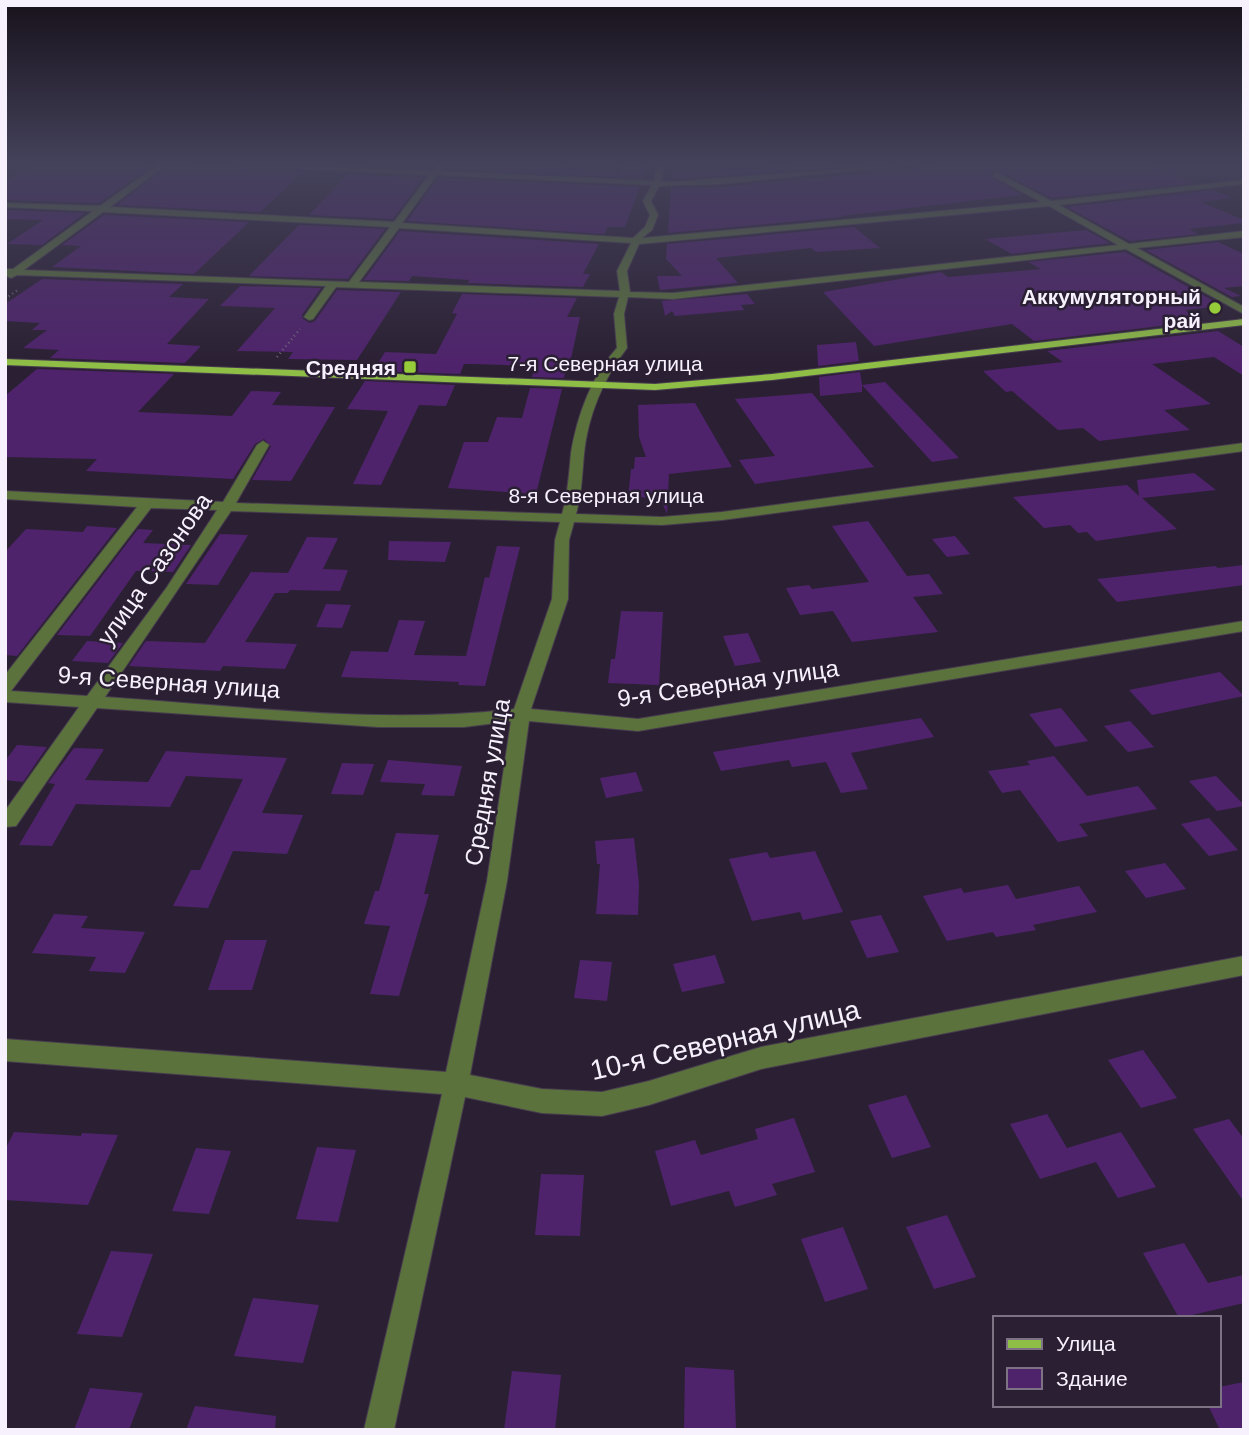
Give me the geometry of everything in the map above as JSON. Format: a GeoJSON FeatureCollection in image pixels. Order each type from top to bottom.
{"type":"FeatureCollection","features":[{"type":"Feature","properties":{"kind":"main road","name":"7-я Северная улица"},"geometry":{"type":"LineString","coordinates":[[5,362],[655,387],[772,377],[1244,322]]}},
{"type":"Feature","properties":{"kind":"street"},"geometry":{"type":"LineString","coordinates":[[5,279],[10,272],[70,231]]}},
{"type":"Feature","properties":{"kind":"street"},"geometry":{"type":"LineString","coordinates":[[351,286],[391,231]]}},
{"type":"Feature","properties":{"kind":"street"},"geometry":{"type":"LineString","coordinates":[[495,231],[638,241],[768,231]]}},
{"type":"Feature","properties":{"kind":"street","name":"Средняя улица"},"geometry":{"type":"LineString","coordinates":[[379,1430],[456,1084],[496,881],[520,713],[560,600],[562,540],[569,516],[578,451],[598,386],[607,365],[622,348],[619,314],[626,286],[622,271],[639,235],[645,231]]}},
{"type":"Feature","properties":{"kind":"street"},"geometry":{"type":"LineString","coordinates":[[1100,231],[1244,311]]}},
{"type":"Feature","properties":{"kind":"street"},"geometry":{"type":"LineString","coordinates":[[10,272],[673,296],[1244,234]]}},
{"type":"Feature","properties":{"kind":"street"},"geometry":{"type":"LineString","coordinates":[[309,317],[332,285]]}},
{"type":"Feature","properties":{"kind":"street","name":"улица Сазонова"},"geometry":{"type":"LineString","coordinates":[[9,821],[59,745],[230,505],[263,445]]}},
{"type":"Feature","properties":{"kind":"street","name":"8-я Северная улица"},"geometry":{"type":"LineString","coordinates":[[5,495],[147,504],[662,521],[722,516],[1244,447]]}},
{"type":"Feature","properties":{"kind":"street"},"geometry":{"type":"LineString","coordinates":[[5,687],[147,504]]}},
{"type":"Feature","properties":{"kind":"street","name":"9-я Северная улица"},"geometry":{"type":"LineString","coordinates":[[5,696],[378,721],[464,721],[520,713],[606,724],[638,725],[1244,626]]}},
{"type":"Feature","properties":{"kind":"street","name":"10-я Северная улица"},"geometry":{"type":"LineString","coordinates":[[5,1050],[456,1084],[542,1101],[602,1104],[649,1093],[761,1058],[1244,965]]}},
{"type":"Feature","properties":{"kind":"path"},"geometry":{"type":"LineString","coordinates":[[273,362],[309,317]]}},
{"type":"Feature","properties":{"kind":"building"},"geometry":{"type":"Polygon","coordinates":[[[27,231],[61,231],[42,245],[7,244],[27,231]]]}},
{"type":"Feature","properties":{"kind":"building"},"geometry":{"type":"Polygon","coordinates":[[[82,231],[240,231],[194,274],[52,267],[81,246],[62,245],[82,231]]]}},
{"type":"Feature","properties":{"kind":"building"},"geometry":{"type":"Polygon","coordinates":[[[293,231],[384,231],[348,279],[249,276],[293,231]]]}},
{"type":"Feature","properties":{"kind":"building"},"geometry":{"type":"Polygon","coordinates":[[[400,231],[599,244],[583,274],[590,274],[583,287],[468,283],[469,280],[412,276],[409,281],[364,280],[400,231]]]}},
{"type":"Feature","properties":{"kind":"building"},"geometry":{"type":"Polygon","coordinates":[[[558,231],[606,231],[604,234],[558,231]]]}},
{"type":"Feature","properties":{"kind":"building"},"geometry":{"type":"Polygon","coordinates":[[[810,231],[859,231],[880,248],[816,252],[811,248],[716,258],[738,283],[660,290],[657,276],[682,276],[666,259],[667,244],[810,231]]]}},
{"type":"Feature","properties":{"kind":"building"},"geometry":{"type":"Polygon","coordinates":[[[1088,231],[1110,243],[1012,254],[985,239],[1088,231]]]}},
{"type":"Feature","properties":{"kind":"building"},"geometry":{"type":"Polygon","coordinates":[[[1111,231],[1193,231],[1198,234],[1130,241],[1111,231]]]}},
{"type":"Feature","properties":{"kind":"building"},"geometry":{"type":"Polygon","coordinates":[[[1218,242],[1244,254],[1244,286],[1224,288],[1241,296],[1232,297],[1146,250],[1218,242]]]}},
{"type":"Feature","properties":{"kind":"building"},"geometry":{"type":"Polygon","coordinates":[[[1125,252],[1223,306],[1185,310],[1202,321],[1034,341],[1012,324],[874,346],[823,292],[941,272],[948,277],[1041,269],[1028,262],[1125,252]]]}},
{"type":"Feature","properties":{"kind":"building"},"geometry":{"type":"Polygon","coordinates":[[[42,279],[183,284],[169,297],[209,299],[167,344],[201,346],[185,363],[50,358],[59,350],[23,348],[47,330],[32,330],[40,323],[5,321],[5,304],[42,279]]]}},
{"type":"Feature","properties":{"kind":"building"},"geometry":{"type":"Polygon","coordinates":[[[240,286],[321,288],[302,315],[303,319],[310,323],[315,321],[337,290],[401,292],[357,360],[288,359],[293,352],[237,351],[275,308],[220,306],[240,286]]]}},
{"type":"Feature","properties":{"kind":"building"},"geometry":{"type":"Polygon","coordinates":[[[462,294],[577,298],[567,317],[580,317],[569,368],[566,368],[564,378],[532,377],[535,366],[464,364],[460,374],[373,371],[385,352],[436,354],[457,314],[452,313],[462,294]]]}},
{"type":"Feature","properties":{"kind":"building"},"geometry":{"type":"Polygon","coordinates":[[[747,294],[755,304],[741,305],[744,310],[675,316],[672,311],[665,316],[662,301],[747,294]]]}},
{"type":"Feature","properties":{"kind":"building"},"geometry":{"type":"Polygon","coordinates":[[[1218,331],[1244,347],[1244,376],[1214,357],[1152,364],[1211,404],[1164,410],[1190,430],[1099,441],[1083,428],[1058,430],[1012,391],[1006,392],[983,371],[1063,362],[1047,351],[1218,331]]]}},
{"type":"Feature","properties":{"kind":"building"},"geometry":{"type":"Polygon","coordinates":[[[856,342],[859,361],[818,366],[817,345],[856,342]]]}},
{"type":"Feature","properties":{"kind":"building"},"geometry":{"type":"Polygon","coordinates":[[[37,369],[174,374],[138,412],[232,416],[251,391],[281,392],[272,405],[335,407],[291,481],[252,480],[271,446],[264,439],[255,444],[233,479],[86,471],[97,459],[5,457],[5,396],[37,369]]]}},
{"type":"Feature","properties":{"kind":"building"},"geometry":{"type":"Polygon","coordinates":[[[860,372],[862,392],[820,396],[819,377],[860,372]]]}},
{"type":"Feature","properties":{"kind":"building"},"geometry":{"type":"Polygon","coordinates":[[[365,381],[455,385],[446,406],[419,405],[381,485],[353,484],[388,411],[347,409],[365,381]]]}},
{"type":"Feature","properties":{"kind":"building"},"geometry":{"type":"Polygon","coordinates":[[[885,382],[959,458],[932,462],[862,385],[885,382]]]}},
{"type":"Feature","properties":{"kind":"building"},"geometry":{"type":"Polygon","coordinates":[[[530,388],[562,389],[536,494],[448,488],[464,442],[488,442],[497,417],[522,418],[530,388]]]}},
{"type":"Feature","properties":{"kind":"building"},"geometry":{"type":"Polygon","coordinates":[[[812,393],[874,467],[755,484],[739,460],[775,456],[735,399],[812,393]]]}},
{"type":"Feature","properties":{"kind":"building"},"geometry":{"type":"Polygon","coordinates":[[[695,403],[732,467],[669,474],[667,514],[660,498],[628,497],[635,457],[646,457],[639,437],[638,405],[695,403]]]}},
{"type":"Feature","properties":{"kind":"building"},"geometry":{"type":"Polygon","coordinates":[[[1194,473],[1216,490],[1142,498],[1177,529],[1096,541],[1087,532],[1078,533],[1070,525],[1044,528],[1013,497],[1127,485],[1139,496],[1137,480],[1194,473]]]}},
{"type":"Feature","properties":{"kind":"building"},"geometry":{"type":"Polygon","coordinates":[[[868,521],[907,576],[929,574],[943,594],[913,597],[938,632],[852,642],[833,611],[800,615],[786,588],[809,585],[812,589],[869,582],[832,526],[868,521]]]}},
{"type":"Feature","properties":{"kind":"building"},"geometry":{"type":"Polygon","coordinates":[[[87,526],[117,528],[17,656],[5,655],[5,552],[26,529],[83,532],[87,526]]]}},
{"type":"Feature","properties":{"kind":"building"},"geometry":{"type":"Polygon","coordinates":[[[138,529],[153,530],[143,543],[191,545],[173,572],[136,571],[90,636],[57,635],[138,529]]]}},
{"type":"Feature","properties":{"kind":"building"},"geometry":{"type":"Polygon","coordinates":[[[220,534],[248,535],[218,585],[186,584],[220,534]]]}},
{"type":"Feature","properties":{"kind":"building"},"geometry":{"type":"Polygon","coordinates":[[[955,536],[970,554],[947,557],[932,539],[955,536]]]}},
{"type":"Feature","properties":{"kind":"building"},"geometry":{"type":"Polygon","coordinates":[[[307,537],[338,538],[323,569],[348,570],[340,591],[290,590],[288,593],[275,593],[245,642],[297,644],[285,669],[223,666],[220,671],[129,666],[146,641],[205,643],[251,572],[288,573],[307,537]]]}},
{"type":"Feature","properties":{"kind":"building"},"geometry":{"type":"Polygon","coordinates":[[[389,541],[451,542],[445,562],[388,560],[389,541]]]}},
{"type":"Feature","properties":{"kind":"building"},"geometry":{"type":"Polygon","coordinates":[[[497,546],[520,547],[485,686],[458,685],[459,682],[341,677],[351,651],[388,652],[399,620],[425,621],[414,655],[466,656],[485,577],[489,578],[497,546]]]}},
{"type":"Feature","properties":{"kind":"building"},"geometry":{"type":"Polygon","coordinates":[[[1244,565],[1244,585],[1117,602],[1097,579],[1215,566],[1218,568],[1244,565]]]}},
{"type":"Feature","properties":{"kind":"building"},"geometry":{"type":"Polygon","coordinates":[[[326,604],[351,605],[342,628],[316,627],[326,604]]]}},
{"type":"Feature","properties":{"kind":"building"},"geometry":{"type":"Polygon","coordinates":[[[621,611],[663,612],[659,685],[608,683],[611,659],[615,659],[621,611]]]}},
{"type":"Feature","properties":{"kind":"building"},"geometry":{"type":"Polygon","coordinates":[[[748,633],[761,662],[735,666],[723,636],[748,633]]]}},
{"type":"Feature","properties":{"kind":"building"},"geometry":{"type":"Polygon","coordinates":[[[87,641],[123,643],[108,663],[72,661],[87,641]]]}},
{"type":"Feature","properties":{"kind":"building"},"geometry":{"type":"Polygon","coordinates":[[[1220,672],[1244,696],[1152,715],[1129,690],[1220,672]]]}},
{"type":"Feature","properties":{"kind":"building"},"geometry":{"type":"Polygon","coordinates":[[[1061,708],[1088,741],[1055,747],[1029,714],[1061,708]]]}},
{"type":"Feature","properties":{"kind":"building"},"geometry":{"type":"Polygon","coordinates":[[[921,718],[934,737],[851,753],[868,789],[841,793],[826,762],[792,767],[789,760],[721,771],[713,752],[921,718]]]}},
{"type":"Feature","properties":{"kind":"building"},"geometry":{"type":"Polygon","coordinates":[[[1130,721],[1154,747],[1128,752],[1104,726],[1130,721]]]}},
{"type":"Feature","properties":{"kind":"building"},"geometry":{"type":"Polygon","coordinates":[[[17,745],[47,747],[23,782],[5,780],[5,761],[17,745]]]}},
{"type":"Feature","properties":{"kind":"building"},"geometry":{"type":"Polygon","coordinates":[[[74,748],[104,749],[85,780],[148,782],[166,751],[287,758],[262,813],[303,815],[287,854],[233,851],[208,908],[173,906],[191,870],[200,870],[243,779],[186,776],[170,807],[76,804],[52,846],[19,845],[55,784],[48,783],[74,748]]]}},
{"type":"Feature","properties":{"kind":"building"},"geometry":{"type":"Polygon","coordinates":[[[1054,756],[1087,796],[1138,786],[1157,809],[1079,824],[1088,836],[1058,842],[1020,790],[1002,793],[988,771],[1030,765],[1027,761],[1054,756]]]}},
{"type":"Feature","properties":{"kind":"building"},"geometry":{"type":"Polygon","coordinates":[[[388,760],[462,766],[454,796],[421,795],[425,784],[380,782],[388,760]]]}},
{"type":"Feature","properties":{"kind":"building"},"geometry":{"type":"Polygon","coordinates":[[[342,763],[374,764],[363,795],[331,794],[342,763]]]}},
{"type":"Feature","properties":{"kind":"building"},"geometry":{"type":"Polygon","coordinates":[[[636,772],[643,791],[606,798],[600,778],[636,772]]]}},
{"type":"Feature","properties":{"kind":"building"},"geometry":{"type":"Polygon","coordinates":[[[1216,776],[1244,806],[1217,811],[1189,781],[1216,776]]]}},
{"type":"Feature","properties":{"kind":"building"},"geometry":{"type":"Polygon","coordinates":[[[1209,818],[1238,850],[1209,856],[1181,824],[1209,818]]]}},
{"type":"Feature","properties":{"kind":"building"},"geometry":{"type":"Polygon","coordinates":[[[396,833],[439,835],[424,894],[429,894],[399,996],[370,994],[390,926],[364,924],[375,891],[379,891],[396,833]]]}},
{"type":"Feature","properties":{"kind":"building"},"geometry":{"type":"Polygon","coordinates":[[[634,838],[639,884],[638,915],[596,914],[600,864],[597,864],[595,841],[634,838]]]}},
{"type":"Feature","properties":{"kind":"building"},"geometry":{"type":"Polygon","coordinates":[[[815,851],[843,912],[803,920],[800,912],[752,921],[729,859],[767,852],[770,858],[815,851]]]}},
{"type":"Feature","properties":{"kind":"building"},"geometry":{"type":"Polygon","coordinates":[[[1165,863],[1186,889],[1146,898],[1125,871],[1165,863]]]}},
{"type":"Feature","properties":{"kind":"building"},"geometry":{"type":"Polygon","coordinates":[[[1008,885],[1016,899],[1079,886],[1097,912],[1033,925],[1036,930],[996,937],[993,932],[947,941],[923,896],[961,888],[964,893],[1008,885]]]}},
{"type":"Feature","properties":{"kind":"building"},"geometry":{"type":"Polygon","coordinates":[[[54,914],[88,916],[81,928],[145,932],[125,973],[89,971],[96,957],[32,953],[54,914]]]}},
{"type":"Feature","properties":{"kind":"building"},"geometry":{"type":"Polygon","coordinates":[[[881,915],[899,952],[867,958],[850,921],[881,915]]]}},
{"type":"Feature","properties":{"kind":"building"},"geometry":{"type":"Polygon","coordinates":[[[225,940],[267,940],[252,990],[208,990],[225,940]]]}},
{"type":"Feature","properties":{"kind":"building"},"geometry":{"type":"Polygon","coordinates":[[[715,955],[725,983],[682,992],[673,964],[715,955]]]}},
{"type":"Feature","properties":{"kind":"building"},"geometry":{"type":"Polygon","coordinates":[[[580,960],[612,962],[607,1001],[574,998],[580,960]]]}},
{"type":"Feature","properties":{"kind":"building"},"geometry":{"type":"Polygon","coordinates":[[[1143,1050],[1177,1098],[1141,1108],[1108,1060],[1143,1050]]]}},
{"type":"Feature","properties":{"kind":"building"},"geometry":{"type":"Polygon","coordinates":[[[906,1095],[931,1147],[892,1158],[868,1105],[906,1095]]]}},
{"type":"Feature","properties":{"kind":"building"},"geometry":{"type":"Polygon","coordinates":[[[1047,1114],[1067,1148],[1121,1132],[1156,1187],[1118,1198],[1096,1162],[1040,1179],[1010,1124],[1047,1114]]]}},
{"type":"Feature","properties":{"kind":"building"},"geometry":{"type":"Polygon","coordinates":[[[794,1118],[815,1172],[772,1184],[777,1195],[735,1207],[729,1191],[671,1206],[655,1151],[695,1140],[701,1155],[758,1139],[755,1129],[794,1118]]]}},
{"type":"Feature","properties":{"kind":"building"},"geometry":{"type":"Polygon","coordinates":[[[1229,1119],[1244,1139],[1244,1202],[1193,1129],[1229,1119]]]}},
{"type":"Feature","properties":{"kind":"building"},"geometry":{"type":"Polygon","coordinates":[[[14,1132],[118,1135],[88,1205],[5,1200],[5,1150],[14,1132]]]}},
{"type":"Feature","properties":{"kind":"building"},"geometry":{"type":"Polygon","coordinates":[[[317,1147],[356,1150],[338,1222],[296,1219],[317,1147]]]}},
{"type":"Feature","properties":{"kind":"building"},"geometry":{"type":"Polygon","coordinates":[[[196,1148],[231,1151],[209,1214],[172,1211],[196,1148]]]}},
{"type":"Feature","properties":{"kind":"building"},"geometry":{"type":"Polygon","coordinates":[[[541,1174],[584,1175],[580,1236],[535,1235],[541,1174]]]}},
{"type":"Feature","properties":{"kind":"building"},"geometry":{"type":"Polygon","coordinates":[[[947,1215],[976,1277],[934,1289],[906,1227],[947,1215]]]}},
{"type":"Feature","properties":{"kind":"building"},"geometry":{"type":"Polygon","coordinates":[[[843,1227],[868,1289],[825,1302],[801,1239],[843,1227]]]}},
{"type":"Feature","properties":{"kind":"building"},"geometry":{"type":"Polygon","coordinates":[[[1184,1243],[1208,1283],[1244,1275],[1244,1303],[1178,1316],[1143,1253],[1184,1243]]]}},
{"type":"Feature","properties":{"kind":"building"},"geometry":{"type":"Polygon","coordinates":[[[111,1251],[153,1254],[122,1337],[77,1334],[111,1251]]]}},
{"type":"Feature","properties":{"kind":"building"},"geometry":{"type":"Polygon","coordinates":[[[253,1298],[319,1305],[303,1363],[234,1356],[253,1298]]]}},
{"type":"Feature","properties":{"kind":"building"},"geometry":{"type":"Polygon","coordinates":[[[685,1367],[734,1370],[736,1430],[684,1430],[685,1367]]]}},
{"type":"Feature","properties":{"kind":"building"},"geometry":{"type":"Polygon","coordinates":[[[512,1371],[561,1375],[555,1430],[504,1430],[512,1371]]]}},
{"type":"Feature","properties":{"kind":"building"},"geometry":{"type":"Polygon","coordinates":[[[1244,1382],[1244,1430],[1220,1430],[1209,1407],[1221,1407],[1221,1387],[1244,1382]]]}},
{"type":"Feature","properties":{"kind":"building"},"geometry":{"type":"Polygon","coordinates":[[[90,1388],[143,1393],[129,1430],[74,1430],[90,1388]]]}},
{"type":"Feature","properties":{"kind":"building"},"geometry":{"type":"Polygon","coordinates":[[[195,1406],[276,1416],[275,1430],[186,1430],[195,1406]]]}},
{"type":"Feature","properties":{"kind":"place","name":"Аккумуляторный рай"},"geometry":{"type":"Point","coordinates":[1215,308]}},
{"type":"Feature","properties":{"kind":"place","name":"Средняя"},"geometry":{"type":"Point","coordinates":[410,367]}}]}
